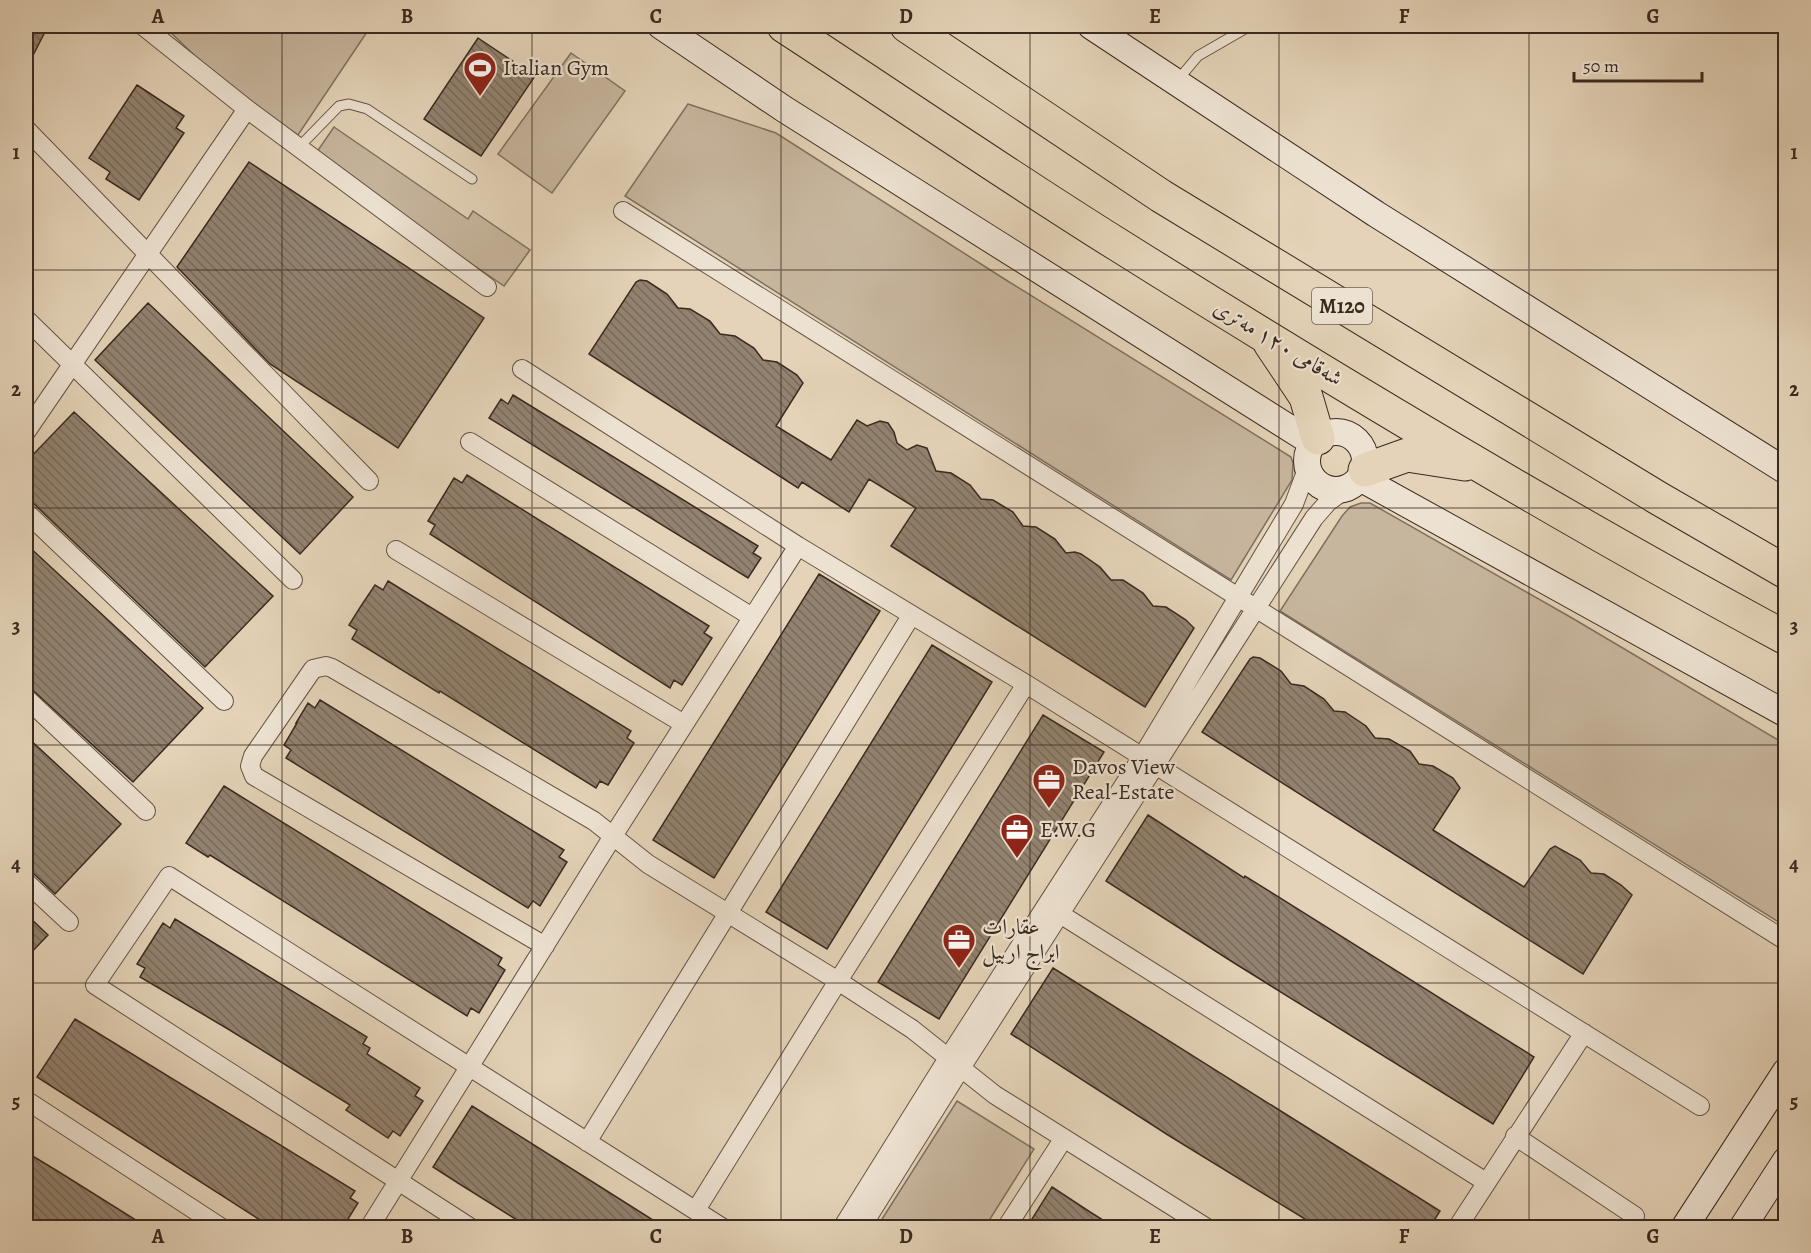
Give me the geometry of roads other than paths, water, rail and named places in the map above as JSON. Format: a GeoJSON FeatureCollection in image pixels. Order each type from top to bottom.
{"type":"FeatureCollection","features":[{"type":"Feature","properties":{"kind":"highway","name":"شەقامی ١٢٠ مەتری"},"geometry":{"type":"LineString","coordinates":[[784,26],[1117,244],[1266,337],[1483,467],[1785,638]]}},
{"type":"Feature","properties":{"kind":"highway","name":"M120"},"geometry":{"type":"LineString","coordinates":[[907,26],[1161,196],[1658,498],[1785,572]]}},
{"type":"Feature","properties":{"kind":"highway"},"geometry":{"type":"LineString","coordinates":[[1266,337],[1306,397],[1315,441]]}},
{"type":"Feature","properties":{"kind":"highway"},"geometry":{"type":"LineString","coordinates":[[1357,479],[1407,455],[1483,467]]}},
{"type":"Feature","properties":{"kind":"street"},"geometry":{"type":"LineString","coordinates":[[143,26],[248,109],[487,286]]}},
{"type":"Feature","properties":{"kind":"street"},"geometry":{"type":"LineString","coordinates":[[662,26],[784,109],[1315,441]]}},
{"type":"Feature","properties":{"kind":"street"},"geometry":{"type":"LineString","coordinates":[[1091,26],[1376,214],[1785,471]]}},
{"type":"Feature","properties":{"kind":"street"},"geometry":{"type":"LineString","coordinates":[[26,432],[248,109]]}},
{"type":"Feature","properties":{"kind":"street"},"geometry":{"type":"LineString","coordinates":[[26,129],[369,481]]}},
{"type":"Feature","properties":{"kind":"street"},"geometry":{"type":"LineString","coordinates":[[623,211],[1785,940]]}},
{"type":"Feature","properties":{"kind":"street"},"geometry":{"type":"LineString","coordinates":[[26,319],[293,580]]}},
{"type":"Feature","properties":{"kind":"street"},"geometry":{"type":"LineString","coordinates":[[522,369],[798,546],[1026,684],[1700,1106]]}},
{"type":"Feature","properties":{"kind":"street"},"geometry":{"type":"LineString","coordinates":[[861,1227],[955,1063],[1148,761],[1256,608],[1320,510],[1357,479],[1366,460],[1360,443],[1353,437],[1333,432],[1315,441],[1306,459],[1307,469],[1319,486],[1328,490],[1357,479],[1785,714]]}},
{"type":"Feature","properties":{"kind":"street"},"geometry":{"type":"LineString","coordinates":[[470,442],[752,617]]}},
{"type":"Feature","properties":{"kind":"street"},"geometry":{"type":"LineString","coordinates":[[842,1227],[1060,914],[1148,761],[1238,597],[1294,504],[1307,469]]}},
{"type":"Feature","properties":{"kind":"street"},"geometry":{"type":"LineString","coordinates":[[26,512],[224,701]]}},
{"type":"Feature","properties":{"kind":"street"},"geometry":{"type":"LineString","coordinates":[[369,1227],[613,836],[798,546]]}},
{"type":"Feature","properties":{"kind":"street"},"geometry":{"type":"LineString","coordinates":[[396,550],[684,724]]}},
{"type":"Feature","properties":{"kind":"street"},"geometry":{"type":"LineString","coordinates":[[587,1142],[911,616]]}},
{"type":"Feature","properties":{"kind":"street"},"geometry":{"type":"LineString","coordinates":[[545,946],[254,776],[250,766],[253,756],[313,669],[326,666],[584,815],[648,864],[912,1029],[995,1095],[1207,1227]]}},
{"type":"Feature","properties":{"kind":"street"},"geometry":{"type":"LineString","coordinates":[[696,1210],[1026,684]]}},
{"type":"Feature","properties":{"kind":"street"},"geometry":{"type":"LineString","coordinates":[[26,698],[146,811]]}},
{"type":"Feature","properties":{"kind":"street"},"geometry":{"type":"LineString","coordinates":[[471,1227],[95,985],[169,876],[723,1227]]}},
{"type":"Feature","properties":{"kind":"street"},"geometry":{"type":"LineString","coordinates":[[26,882],[69,922]]}},
{"type":"Feature","properties":{"kind":"street"},"geometry":{"type":"LineString","coordinates":[[1060,914],[1486,1182]]}},
{"type":"Feature","properties":{"kind":"street"},"geometry":{"type":"LineString","coordinates":[[1457,1227],[1584,1033]]}},
{"type":"Feature","properties":{"kind":"street"},"geometry":{"type":"LineString","coordinates":[[1684,1227],[1785,1071]]}},
{"type":"Feature","properties":{"kind":"street"},"geometry":{"type":"LineString","coordinates":[[26,1100],[222,1227]]}},
{"type":"Feature","properties":{"kind":"street"},"geometry":{"type":"LineString","coordinates":[[1515,1136],[1635,1216]]}},
{"type":"Feature","properties":{"kind":"street"},"geometry":{"type":"LineString","coordinates":[[1006,1227],[1064,1138]]}},
{"type":"Feature","properties":{"kind":"street"},"geometry":{"type":"LineString","coordinates":[[1742,1227],[1785,1160]]}},
{"type":"Feature","properties":{"kind":"lane"},"geometry":{"type":"LineString","coordinates":[[1176,83],[1198,56],[1250,26]]}},
{"type":"Feature","properties":{"kind":"lane"},"geometry":{"type":"LineString","coordinates":[[299,147],[339,106],[349,104],[367,109],[472,179]]}},
{"type":"Feature","properties":{"kind":"place","name":"Italian Gym"},"geometry":{"type":"Point","coordinates":[480,97]}},
{"type":"Feature","properties":{"kind":"place","name":"Davos View Real-Estate"},"geometry":{"type":"Point","coordinates":[1049,809]}},
{"type":"Feature","properties":{"kind":"place","name":"E.W.G"},"geometry":{"type":"Point","coordinates":[1017,859]}},
{"type":"Feature","properties":{"kind":"place","name":"عقارات ابراج اربیل"},"geometry":{"type":"Point","coordinates":[959,969]}}]}
